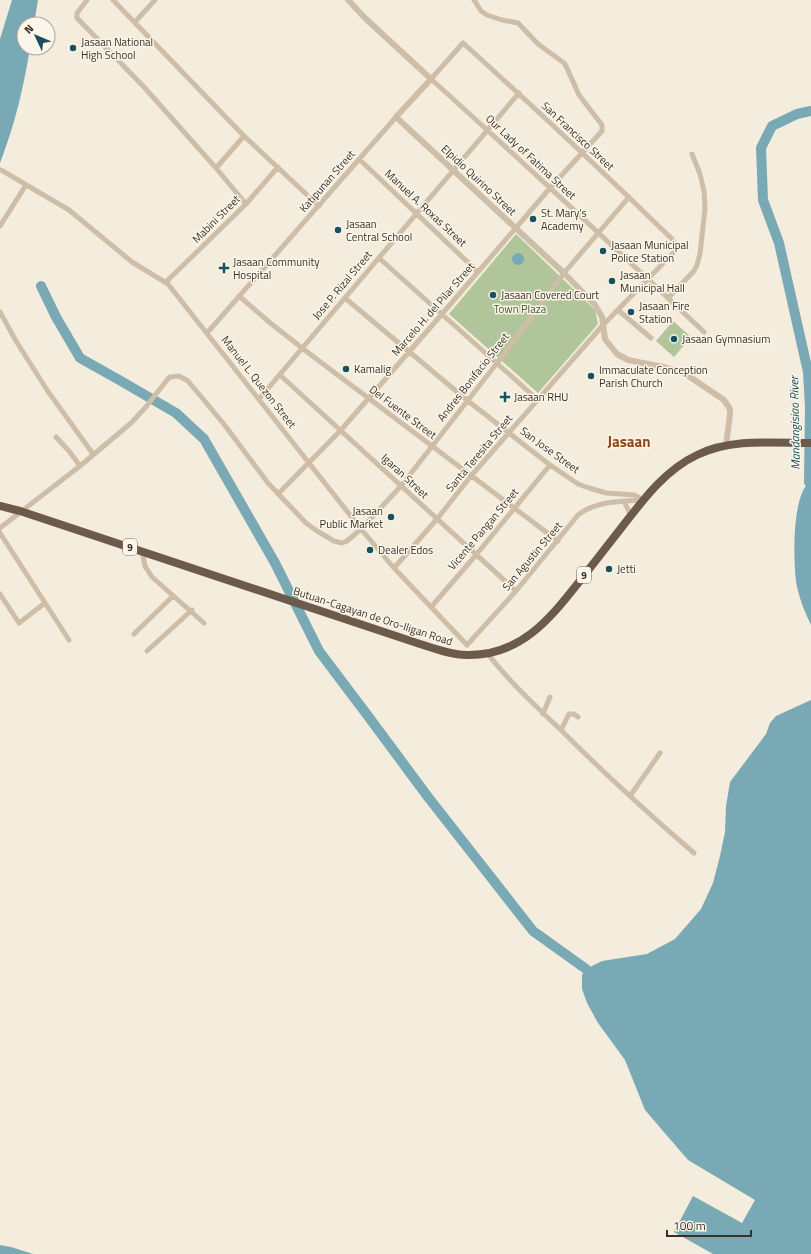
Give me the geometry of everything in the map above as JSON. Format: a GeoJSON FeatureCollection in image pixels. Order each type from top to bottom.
{"type":"FeatureCollection","features":[{"type":"Feature","properties":{"kind":"highway","name":"Butuan-Cagayan de Oro-Iligan Road"},"geometry":{"type":"LineString","coordinates":[[0,506],[20,511],[370,628],[447,652],[467,655],[488,654],[518,643],[527,638],[544,623],[566,598],[643,500],[659,483],[684,462],[705,452],[726,446],[752,443],[811,443]]}},
{"type":"Feature","properties":{"kind":"street"},"geometry":{"type":"LineString","coordinates":[[87,0],[77,13],[77,18],[144,87],[246,204]]}},
{"type":"Feature","properties":{"kind":"street"},"geometry":{"type":"LineString","coordinates":[[113,0],[244,136],[319,206]]}},
{"type":"Feature","properties":{"kind":"street"},"geometry":{"type":"LineString","coordinates":[[135,22],[155,0]]}},
{"type":"Feature","properties":{"kind":"street"},"geometry":{"type":"LineString","coordinates":[[348,0],[357,11],[431,79]]}},
{"type":"Feature","properties":{"kind":"street","name":"Marcelo H. del Pilar Street"},"geometry":{"type":"LineString","coordinates":[[278,494],[341,430],[550,188],[600,135],[602,131],[602,125],[579,95],[564,63],[538,44],[518,24],[488,15],[481,11],[474,0]]}},
{"type":"Feature","properties":{"kind":"street","name":"Katipunan Street"},"geometry":{"type":"LineString","coordinates":[[207,333],[396,117],[463,43]]}},
{"type":"Feature","properties":{"kind":"street","name":"San Francisco Street"},"geometry":{"type":"LineString","coordinates":[[463,43],[629,198],[671,238],[677,246]]}},
{"type":"Feature","properties":{"kind":"street","name":"Our Lady of Fatima Street"},"geometry":{"type":"LineString","coordinates":[[431,79],[488,130],[704,332]]}},
{"type":"Feature","properties":{"kind":"street","name":"Jose P. Rizal Street"},"geometry":{"type":"LineString","coordinates":[[259,399],[518,93]]}},
{"type":"Feature","properties":{"kind":"street","name":"Elpidio Quirino Street"},"geometry":{"type":"LineString","coordinates":[[396,117],[564,273],[595,305],[602,317],[605,339],[622,358],[633,362],[674,369],[684,373],[724,400],[730,408],[726,446]]}},
{"type":"Feature","properties":{"kind":"street"},"geometry":{"type":"LineString","coordinates":[[216,168],[244,136]]}},
{"type":"Feature","properties":{"kind":"street"},"geometry":{"type":"LineString","coordinates":[[668,298],[694,271],[700,254],[705,209],[704,191],[700,174],[692,154]]}},
{"type":"Feature","properties":{"kind":"street","name":"Manuel A. Roxas Street"},"geometry":{"type":"LineString","coordinates":[[359,159],[478,272]]}},
{"type":"Feature","properties":{"kind":"street","name":"Mabini Street"},"geometry":{"type":"LineString","coordinates":[[166,282],[246,204],[278,167]]}},
{"type":"Feature","properties":{"kind":"street","name":"Manuel L. Quezon Street"},"geometry":{"type":"LineString","coordinates":[[2,170],[26,186],[69,210],[132,262],[166,282],[309,464],[394,568],[432,606],[467,645]]}},
{"type":"Feature","properties":{"kind":"street"},"geometry":{"type":"LineString","coordinates":[[0,226],[26,186]]}},
{"type":"Feature","properties":{"kind":"street","name":"Andres Bonifacio Street"},"geometry":{"type":"LineString","coordinates":[[93,454],[131,423],[170,377],[179,376],[188,381],[224,423],[268,483],[306,523],[334,541],[342,543],[347,541],[362,529],[401,486],[497,364],[564,273],[629,198]]}},
{"type":"Feature","properties":{"kind":"street","name":"Santa Teresita Street"},"geometry":{"type":"LineString","coordinates":[[394,568],[471,476],[603,325],[675,251],[677,246]]}},
{"type":"Feature","properties":{"kind":"street"},"geometry":{"type":"LineString","coordinates":[[379,258],[538,400]]}},
{"type":"Feature","properties":{"kind":"street","name":"Del Fuente Street"},"geometry":{"type":"LineString","coordinates":[[239,296],[268,322],[558,541]]}},
{"type":"Feature","properties":{"kind":"street","name":"San Jose Street"},"geometry":{"type":"LineString","coordinates":[[345,298],[468,401],[550,465],[578,484],[606,492],[635,495],[643,500]]}},
{"type":"Feature","properties":{"kind":"street"},"geometry":{"type":"LineString","coordinates":[[618,310],[651,338]]}},
{"type":"Feature","properties":{"kind":"street"},"geometry":{"type":"LineString","coordinates":[[0,312],[43,384],[93,454],[80,466],[0,528]]}},
{"type":"Feature","properties":{"kind":"street","name":"Igaran Street"},"geometry":{"type":"LineString","coordinates":[[280,375],[516,591]]}},
{"type":"Feature","properties":{"kind":"street"},"geometry":{"type":"LineString","coordinates":[[56,437],[80,466]]}},
{"type":"Feature","properties":{"kind":"street","name":"Vicente Pangan Street"},"geometry":{"type":"LineString","coordinates":[[432,606],[550,465]]}},
{"type":"Feature","properties":{"kind":"street","name":"San Agustin Street"},"geometry":{"type":"LineString","coordinates":[[467,645],[516,591],[578,515],[586,509],[597,505],[643,500]]}},
{"type":"Feature","properties":{"kind":"street"},"geometry":{"type":"LineString","coordinates":[[624,501],[631,516]]}},
{"type":"Feature","properties":{"kind":"street"},"geometry":{"type":"LineString","coordinates":[[0,533],[69,640]]}},
{"type":"Feature","properties":{"kind":"street"},"geometry":{"type":"LineString","coordinates":[[142,551],[146,569],[152,577],[173,596],[192,610],[204,623]]}},
{"type":"Feature","properties":{"kind":"street"},"geometry":{"type":"LineString","coordinates":[[0,594],[19,623],[45,603]]}},
{"type":"Feature","properties":{"kind":"street"},"geometry":{"type":"LineString","coordinates":[[134,634],[173,596]]}},
{"type":"Feature","properties":{"kind":"street"},"geometry":{"type":"LineString","coordinates":[[147,651],[192,610]]}},
{"type":"Feature","properties":{"kind":"street"},"geometry":{"type":"LineString","coordinates":[[467,645],[467,655]]}},
{"type":"Feature","properties":{"kind":"street"},"geometry":{"type":"LineString","coordinates":[[488,654],[511,682],[543,714],[656,821],[694,853]]}},
{"type":"Feature","properties":{"kind":"street"},"geometry":{"type":"LineString","coordinates":[[543,714],[550,697]]}},
{"type":"Feature","properties":{"kind":"street"},"geometry":{"type":"LineString","coordinates":[[560,730],[570,714],[574,714],[578,717]]}},
{"type":"Feature","properties":{"kind":"street"},"geometry":{"type":"LineString","coordinates":[[630,796],[660,753]]}},
{"type":"Feature","properties":{"kind":"green space","name":"Town Plaza"},"geometry":{"type":"Polygon","coordinates":[[[516,234],[595,310],[598,324],[538,393],[449,314],[516,234]]]}},
{"type":"Feature","properties":{"kind":"green space","name":"Jasaan Gymnasium"},"geometry":{"type":"Polygon","coordinates":[[[673,321],[691,337],[674,357],[656,341],[673,321]]]}},
{"type":"Feature","properties":{"kind":"water"},"geometry":{"type":"Polygon","coordinates":[[[12,0],[38,0],[35,16],[16,16],[16,56],[28,56],[18,107],[0,163],[0,39],[12,0]]]}},
{"type":"Feature","properties":{"kind":"water"},"geometry":{"type":"Polygon","coordinates":[[[518,253],[522,255],[524,259],[522,263],[518,265],[514,263],[512,259],[514,255],[518,253]]]}},
{"type":"Feature","properties":{"kind":"water"},"geometry":{"type":"Polygon","coordinates":[[[811,481],[811,625],[797,587],[794,548],[800,499],[804,488],[811,481]]]}},
{"type":"Feature","properties":{"kind":"water"},"geometry":{"type":"Polygon","coordinates":[[[811,700],[811,1254],[713,1254],[674,1232],[693,1196],[742,1223],[755,1200],[688,1160],[645,1110],[625,1060],[598,1023],[587,1003],[582,989],[582,975],[586,969],[602,961],[647,954],[675,939],[701,909],[713,883],[720,856],[725,832],[726,806],[730,782],[766,734],[770,723],[776,716],[811,700]]]}},
{"type":"Feature","properties":{"kind":"water"},"geometry":{"type":"Polygon","coordinates":[[[0,1245],[11,1247],[33,1254],[0,1254],[0,1245]]]}},
{"type":"Feature","properties":{"kind":"waterway","name":"Mandangisiao River"},"geometry":{"type":"LineString","coordinates":[[809,482],[810,407],[808,372],[779,243],[763,200],[761,148],[772,126],[797,114],[811,111]]}},
{"type":"Feature","properties":{"kind":"waterway"},"geometry":{"type":"LineString","coordinates":[[41,286],[56,317],[80,358],[176,413],[204,439],[275,563],[319,651],[428,797],[533,931],[586,969]]}},
{"type":"Feature","properties":{"kind":"place","name":"Jasaan National High School"},"geometry":{"type":"Point","coordinates":[73,48]}},
{"type":"Feature","properties":{"kind":"place","name":"St. Mary's Academy"},"geometry":{"type":"Point","coordinates":[533,219]}},
{"type":"Feature","properties":{"kind":"place","name":"Jasaan Central School"},"geometry":{"type":"Point","coordinates":[338,230]}},
{"type":"Feature","properties":{"kind":"place","name":"Jasaan Municipal Police Station"},"geometry":{"type":"Point","coordinates":[603,251]}},
{"type":"Feature","properties":{"kind":"place","name":"Jasaan Community Hospital"},"geometry":{"type":"Point","coordinates":[224,268]}},
{"type":"Feature","properties":{"kind":"place","name":"Jasaan Municipal Hall"},"geometry":{"type":"Point","coordinates":[612,281]}},
{"type":"Feature","properties":{"kind":"place","name":"Jasaan Covered Court"},"geometry":{"type":"Point","coordinates":[493,295]}},
{"type":"Feature","properties":{"kind":"place","name":"Jasaan Fire Station"},"geometry":{"type":"Point","coordinates":[631,312]}},
{"type":"Feature","properties":{"kind":"place","name":"Jasaan Gymnasium"},"geometry":{"type":"Point","coordinates":[674,339]}},
{"type":"Feature","properties":{"kind":"place","name":"Kamalig"},"geometry":{"type":"Point","coordinates":[346,369]}},
{"type":"Feature","properties":{"kind":"place","name":"Immaculate Conception Parish Church"},"geometry":{"type":"Point","coordinates":[591,376]}},
{"type":"Feature","properties":{"kind":"place","name":"Jasaan RHU"},"geometry":{"type":"Point","coordinates":[505,397]}},
{"type":"Feature","properties":{"kind":"place","name":"Jasaan Public Market"},"geometry":{"type":"Point","coordinates":[391,517]}},
{"type":"Feature","properties":{"kind":"place","name":"Dealer Edos"},"geometry":{"type":"Point","coordinates":[370,550]}},
{"type":"Feature","properties":{"kind":"place","name":"Jetti"},"geometry":{"type":"Point","coordinates":[609,569]}},
{"type":"Feature","properties":{"kind":"district","name":"Jasaan"},"geometry":{"type":"Point","coordinates":[629,442]}}]}
